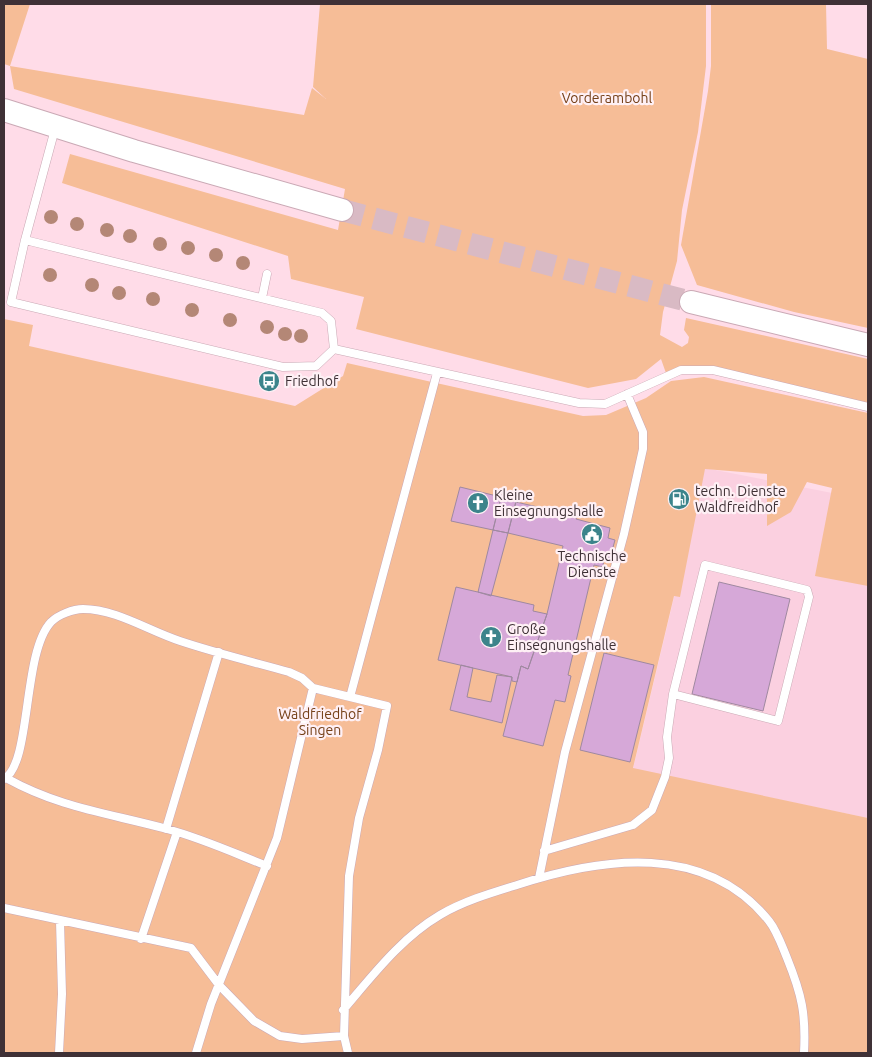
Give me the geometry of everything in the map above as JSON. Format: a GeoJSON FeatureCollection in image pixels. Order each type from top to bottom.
{"type":"FeatureCollection","features":[{"type":"Feature","properties":{"kind":"main road"},"geometry":{"type":"LineString","coordinates":[[4,110],[56,127],[342,210]]}},
{"type":"Feature","properties":{"kind":"main road"},"geometry":{"type":"LineString","coordinates":[[691,302],[868,345]]}},
{"type":"Feature","properties":{"kind":"lane"},"geometry":{"type":"LineString","coordinates":[[56,127],[7,301],[283,367],[316,366],[334,349]]}},
{"type":"Feature","properties":{"kind":"lane"},"geometry":{"type":"LineString","coordinates":[[25,240],[322,313],[331,321],[334,349]]}},
{"type":"Feature","properties":{"kind":"lane"},"geometry":{"type":"LineString","coordinates":[[262,298],[267,274]]}},
{"type":"Feature","properties":{"kind":"lane"},"geometry":{"type":"LineString","coordinates":[[334,349],[579,403],[605,404],[681,370],[713,370],[868,407]]}},
{"type":"Feature","properties":{"kind":"lane"},"geometry":{"type":"LineString","coordinates":[[350,697],[437,373]]}},
{"type":"Feature","properties":{"kind":"lane"},"geometry":{"type":"LineString","coordinates":[[539,878],[564,752],[624,534],[643,449],[643,432],[627,394]]}},
{"type":"Feature","properties":{"kind":"lane"},"geometry":{"type":"LineString","coordinates":[[544,851],[582,842],[633,825],[652,810],[669,758],[667,737],[673,694],[705,565],[807,590],[809,597],[778,721],[673,694]]}},
{"type":"Feature","properties":{"kind":"lane"},"geometry":{"type":"LineString","coordinates":[[267,866],[202,839],[70,807],[31,792],[5,779],[14,763],[21,742],[29,688],[40,642],[52,621],[68,612],[83,609],[109,614],[179,641],[289,672],[302,678],[313,688],[386,706],[378,750],[359,818],[349,876],[344,1010],[344,1036],[348,1053]]}},
{"type":"Feature","properties":{"kind":"lane"},"geometry":{"type":"LineString","coordinates":[[166,829],[219,652]]}},
{"type":"Feature","properties":{"kind":"lane"},"geometry":{"type":"LineString","coordinates":[[196,1053],[220,985],[277,838],[313,688]]}},
{"type":"Feature","properties":{"kind":"lane"},"geometry":{"type":"LineString","coordinates":[[141,939],[177,832]]}},
{"type":"Feature","properties":{"kind":"lane"},"geometry":{"type":"LineString","coordinates":[[344,1010],[403,942],[440,915],[483,896],[575,868],[657,862],[693,868],[714,876],[747,898],[770,922],[800,988],[806,1020],[804,1053]]}},
{"type":"Feature","properties":{"kind":"lane"},"geometry":{"type":"LineString","coordinates":[[4,908],[141,939],[191,948],[220,985],[254,1021],[280,1036],[302,1039],[344,1036]]}},
{"type":"Feature","properties":{"kind":"lane"},"geometry":{"type":"LineString","coordinates":[[59,1053],[62,994],[60,921]]}},
{"type":"Feature","properties":{"kind":"shaded area"},"geometry":{"type":"Polygon","coordinates":[[[705,468],[868,500],[868,818],[633,769],[705,468]]]}},
{"type":"Feature","properties":{"kind":"green space"},"geometry":{"type":"Polygon","coordinates":[[[4,4],[30,4],[10,66],[4,64],[4,4]]]}},
{"type":"Feature","properties":{"kind":"green space","name":"Vorderambohl"},"geometry":{"type":"Polygon","coordinates":[[[320,4],[706,4],[706,66],[698,132],[682,210],[677,261],[663,312],[660,335],[682,347],[688,343],[689,337],[684,330],[686,318],[868,359],[868,407],[713,370],[681,370],[667,376],[661,359],[636,379],[588,388],[356,329],[364,297],[291,279],[288,256],[62,183],[70,154],[338,230],[345,189],[14,89],[10,66],[304,115],[312,88],[326,99],[313,87],[320,4]]]}},
{"type":"Feature","properties":{"kind":"green space"},"geometry":{"type":"Polygon","coordinates":[[[711,4],[826,4],[827,49],[868,59],[868,328],[794,312],[697,285],[681,245],[708,91],[711,66],[711,4]]]}},
{"type":"Feature","properties":{"kind":"green space","name":"Waldfriedhof Singen"},"geometry":{"type":"Polygon","coordinates":[[[4,319],[33,325],[29,346],[295,406],[343,376],[347,363],[583,416],[606,415],[646,398],[671,381],[704,377],[868,413],[868,586],[815,576],[832,488],[807,482],[791,512],[767,526],[767,474],[705,469],[680,597],[674,596],[633,768],[868,818],[868,1053],[4,1053],[4,319]]]}},
{"type":"Feature","properties":{"kind":"building","name":"Kleine Einsegnungshalle"},"geometry":{"type":"Polygon","coordinates":[[[460,487],[501,497],[493,530],[451,521],[460,487]]]}},
{"type":"Feature","properties":{"kind":"building"},"geometry":{"type":"Polygon","coordinates":[[[502,494],[517,497],[508,533],[493,530],[502,494]]]}},
{"type":"Feature","properties":{"kind":"building"},"geometry":{"type":"Polygon","coordinates":[[[516,502],[577,516],[576,519],[610,528],[608,538],[615,540],[610,558],[604,556],[603,567],[594,565],[568,675],[571,676],[565,702],[555,700],[543,746],[503,736],[521,666],[528,669],[547,614],[563,546],[508,533],[516,502]]]}},
{"type":"Feature","properties":{"kind":"building"},"geometry":{"type":"Polygon","coordinates":[[[493,530],[508,533],[491,596],[478,592],[493,530]]]}},
{"type":"Feature","properties":{"kind":"building"},"geometry":{"type":"Polygon","coordinates":[[[719,582],[790,599],[763,711],[692,694],[719,582]]]}},
{"type":"Feature","properties":{"kind":"building","name":"Große Einsegnungshalle"},"geometry":{"type":"Polygon","coordinates":[[[456,587],[534,605],[533,611],[547,614],[528,669],[521,666],[517,682],[512,681],[512,677],[438,660],[456,587]]]}},
{"type":"Feature","properties":{"kind":"building"},"geometry":{"type":"Polygon","coordinates":[[[604,653],[654,665],[630,762],[580,750],[604,653]]]}},
{"type":"Feature","properties":{"kind":"building"},"geometry":{"type":"Polygon","coordinates":[[[461,665],[473,668],[467,697],[491,702],[497,675],[512,677],[502,723],[450,710],[461,665]]]}},
{"type":"Feature","properties":{"kind":"tunnel"},"geometry":{"type":"LineString","coordinates":[[342,210],[691,302]]}},
{"type":"Feature","properties":{"kind":"place","name":"Friedhof"},"geometry":{"type":"Point","coordinates":[269,381]}},
{"type":"Feature","properties":{"kind":"place","name":"techn. Dienste Waldfreidhof"},"geometry":{"type":"Point","coordinates":[679,499]}},
{"type":"Feature","properties":{"kind":"place","name":"Kleine Einsegnungshalle"},"geometry":{"type":"Point","coordinates":[478,503]}},
{"type":"Feature","properties":{"kind":"place","name":"Technische Dienste"},"geometry":{"type":"Point","coordinates":[592,534]}},
{"type":"Feature","properties":{"kind":"place","name":"Große Einsegnungshalle"},"geometry":{"type":"Point","coordinates":[491,637]}}]}
